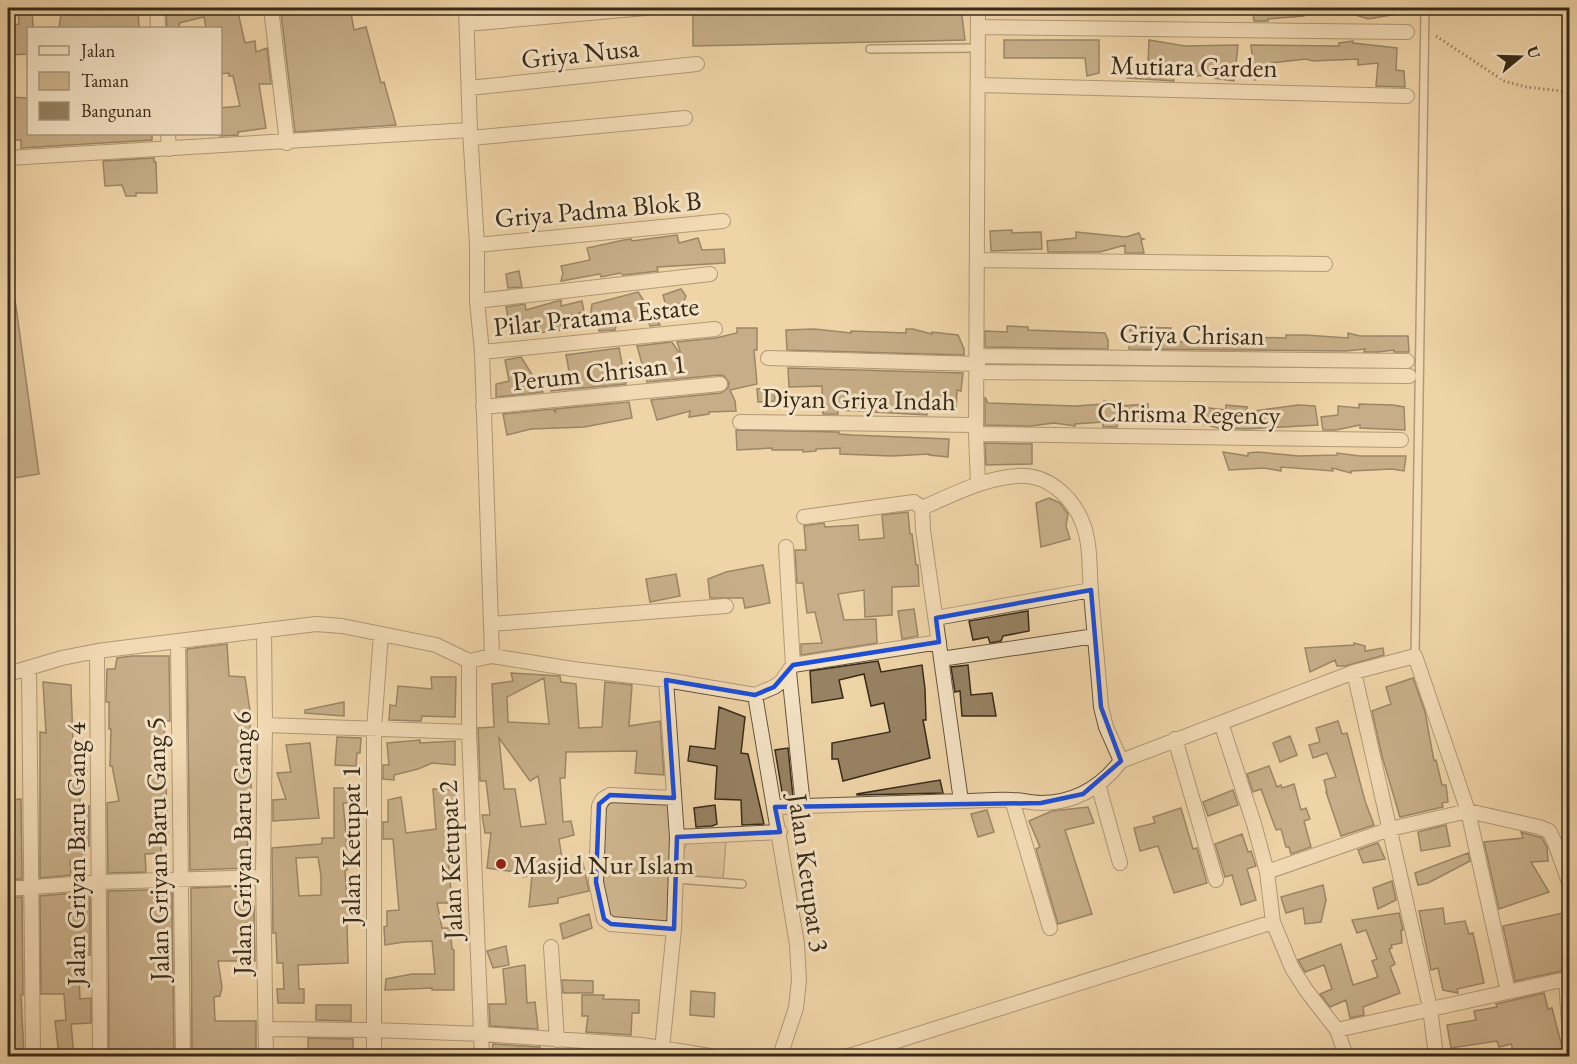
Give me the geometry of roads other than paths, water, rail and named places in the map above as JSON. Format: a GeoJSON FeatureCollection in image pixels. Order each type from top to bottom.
{"type":"FeatureCollection","features":[{"type":"Feature","properties":{"kind":"street"},"geometry":{"type":"LineString","coordinates":[[157,8],[158,27]]}},
{"type":"Feature","properties":{"kind":"street"},"geometry":{"type":"LineString","coordinates":[[271,8],[287,143]]}},
{"type":"Feature","properties":{"kind":"street"},"geometry":{"type":"LineString","coordinates":[[466,8],[477,245],[477,301],[482,352],[492,656]]}},
{"type":"Feature","properties":{"kind":"street"},"geometry":{"type":"LineString","coordinates":[[467,24],[649,8]]}},
{"type":"Feature","properties":{"kind":"street"},"geometry":{"type":"LineString","coordinates":[[978,8],[976,430],[978,484]]}},
{"type":"Feature","properties":{"kind":"street"},"geometry":{"type":"LineString","coordinates":[[978,27],[1407,32]]}},
{"type":"Feature","properties":{"kind":"street","name":"Griya Nusa"},"geometry":{"type":"LineString","coordinates":[[469,88],[697,64]]}},
{"type":"Feature","properties":{"kind":"street","name":"Mutiara Garden"},"geometry":{"type":"LineString","coordinates":[[979,85],[1407,96]]}},
{"type":"Feature","properties":{"kind":"street"},"geometry":{"type":"LineString","coordinates":[[8,158],[471,134],[685,118]]}},
{"type":"Feature","properties":{"kind":"street"},"geometry":{"type":"LineString","coordinates":[[168,135],[169,149]]}},
{"type":"Feature","properties":{"kind":"street","name":"Griya Padma Blok B"},"geometry":{"type":"LineString","coordinates":[[477,245],[723,221]]}},
{"type":"Feature","properties":{"kind":"street"},"geometry":{"type":"LineString","coordinates":[[977,260],[1325,264]]}},
{"type":"Feature","properties":{"kind":"street"},"geometry":{"type":"LineString","coordinates":[[477,301],[710,274]]}},
{"type":"Feature","properties":{"kind":"street","name":"Pilar Pratama Estate"},"geometry":{"type":"LineString","coordinates":[[482,352],[715,328]]}},
{"type":"Feature","properties":{"kind":"street"},"geometry":{"type":"LineString","coordinates":[[768,358],[1409,376]]}},
{"type":"Feature","properties":{"kind":"street","name":"Griya Chrisan"},"geometry":{"type":"LineString","coordinates":[[978,364],[1407,360]]}},
{"type":"Feature","properties":{"kind":"street","name":"Perum Chrisan 1"},"geometry":{"type":"LineString","coordinates":[[483,407],[720,384]]}},
{"type":"Feature","properties":{"kind":"street","name":"Diyan Griya Indah"},"geometry":{"type":"LineString","coordinates":[[740,422],[976,430]]}},
{"type":"Feature","properties":{"kind":"street","name":"Chrisma Regency"},"geometry":{"type":"LineString","coordinates":[[976,430],[1401,440]]}},
{"type":"Feature","properties":{"kind":"street"},"geometry":{"type":"LineString","coordinates":[[922,508],[978,484],[1017,476],[1030,476],[1046,480],[1060,491],[1077,511],[1084,525],[1089,556],[1103,715],[1121,761]]}},
{"type":"Feature","properties":{"kind":"street"},"geometry":{"type":"LineString","coordinates":[[804,517],[914,502],[922,508]]}},
{"type":"Feature","properties":{"kind":"street"},"geometry":{"type":"LineString","coordinates":[[922,508],[922,530],[961,801]]}},
{"type":"Feature","properties":{"kind":"street"},"geometry":{"type":"LineString","coordinates":[[786,547],[791,668],[803,806]]}},
{"type":"Feature","properties":{"kind":"street"},"geometry":{"type":"LineString","coordinates":[[936,618],[1091,590]]}},
{"type":"Feature","properties":{"kind":"street"},"geometry":{"type":"LineString","coordinates":[[490,624],[726,606]]}},
{"type":"Feature","properties":{"kind":"street"},"geometry":{"type":"LineString","coordinates":[[8,674],[62,658],[97,651],[316,624],[342,626],[436,645],[469,661],[492,656],[755,695],[774,687],[791,668],[939,642]]}},
{"type":"Feature","properties":{"kind":"street","name":"Jalan Griyan Baru Gang 6"},"geometry":{"type":"LineString","coordinates":[[264,630],[266,725],[263,877],[266,1056]]}},
{"type":"Feature","properties":{"kind":"street","name":"Jalan Ketupat 1"},"geometry":{"type":"LineString","coordinates":[[374,1056],[374,729],[381,634]]}},
{"type":"Feature","properties":{"kind":"street"},"geometry":{"type":"LineString","coordinates":[[941,659],[1095,636]]}},
{"type":"Feature","properties":{"kind":"street","name":"Jalan Griyan Baru Gang 5"},"geometry":{"type":"LineString","coordinates":[[178,642],[183,1056]]}},
{"type":"Feature","properties":{"kind":"street","name":"Jalan Griyan Baru Gang 4"},"geometry":{"type":"LineString","coordinates":[[97,651],[100,1056]]}},
{"type":"Feature","properties":{"kind":"street"},"geometry":{"type":"LineString","coordinates":[[775,807],[961,801],[1012,800],[1041,803],[1065,801],[1083,794],[1098,784],[1121,761],[1354,672],[1415,656],[1468,811],[1508,992]]}},
{"type":"Feature","properties":{"kind":"street","name":"Jalan Ketupat 2"},"geometry":{"type":"LineString","coordinates":[[469,661],[469,732],[482,1056]]}},
{"type":"Feature","properties":{"kind":"street"},"geometry":{"type":"LineString","coordinates":[[29,668],[33,1056]]}},
{"type":"Feature","properties":{"kind":"street"},"geometry":{"type":"LineString","coordinates":[[1354,672],[1430,1008],[1436,1056]]}},
{"type":"Feature","properties":{"kind":"street"},"geometry":{"type":"LineString","coordinates":[[662,1049],[674,929],[677,837],[666,680]]}},
{"type":"Feature","properties":{"kind":"street","name":"Jalan Ketupat 3"},"geometry":{"type":"LineString","coordinates":[[755,695],[798,944],[799,980],[796,1008],[780,1056]]}},
{"type":"Feature","properties":{"kind":"street"},"geometry":{"type":"LineString","coordinates":[[1221,723],[1267,872],[1273,922],[1292,968],[1337,1030],[1346,1056]]}},
{"type":"Feature","properties":{"kind":"street"},"geometry":{"type":"LineString","coordinates":[[266,725],[469,732]]}},
{"type":"Feature","properties":{"kind":"street"},"geometry":{"type":"LineString","coordinates":[[1175,739],[1216,880]]}},
{"type":"Feature","properties":{"kind":"street"},"geometry":{"type":"LineString","coordinates":[[1098,784],[1120,863]]}},
{"type":"Feature","properties":{"kind":"street"},"geometry":{"type":"LineString","coordinates":[[674,798],[610,795],[601,801],[598,806],[596,882],[604,919],[607,922],[674,929]]}},
{"type":"Feature","properties":{"kind":"street"},"geometry":{"type":"LineString","coordinates":[[1012,800],[1050,928]]}},
{"type":"Feature","properties":{"kind":"street"},"geometry":{"type":"LineString","coordinates":[[1267,872],[1390,829],[1468,811],[1549,831],[1569,885]]}},
{"type":"Feature","properties":{"kind":"street"},"geometry":{"type":"LineString","coordinates":[[677,837],[780,832]]}},
{"type":"Feature","properties":{"kind":"street"},"geometry":{"type":"LineString","coordinates":[[8,889],[100,882],[263,877]]}},
{"type":"Feature","properties":{"kind":"street"},"geometry":{"type":"LineString","coordinates":[[849,1056],[1273,922]]}},
{"type":"Feature","properties":{"kind":"street"},"geometry":{"type":"LineString","coordinates":[[551,947],[557,1040]]}},
{"type":"Feature","properties":{"kind":"street"},"geometry":{"type":"LineString","coordinates":[[1337,1030],[1568,977],[1569,1039]]}},
{"type":"Feature","properties":{"kind":"street"},"geometry":{"type":"LineString","coordinates":[[266,1029],[482,1034],[557,1040],[641,1051],[662,1049],[710,1056]]}},
{"type":"Feature","properties":{"kind":"lane"},"geometry":{"type":"LineString","coordinates":[[1415,656],[1425,8]]}},
{"type":"Feature","properties":{"kind":"lane"},"geometry":{"type":"LineString","coordinates":[[870,49],[978,48]]}},
{"type":"Feature","properties":{"kind":"lane"},"geometry":{"type":"LineString","coordinates":[[676,879],[742,884]]}},
{"type":"Feature","properties":{"kind":"place","name":"Masjid Nur Islam"},"geometry":{"type":"Point","coordinates":[501,864]}}]}
